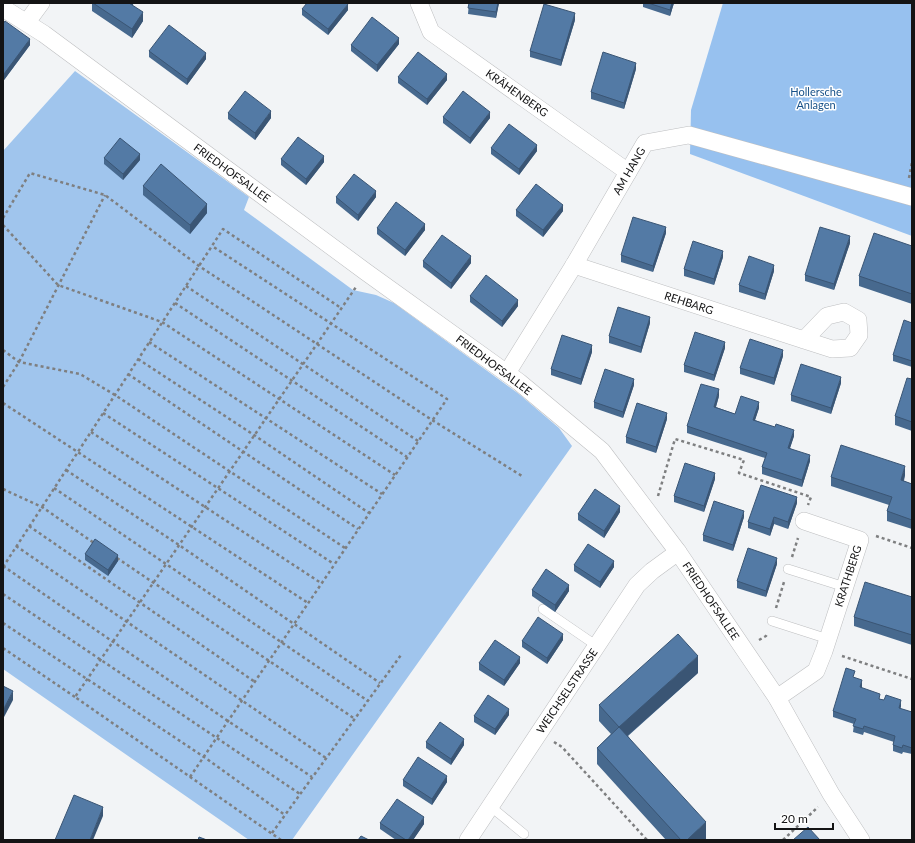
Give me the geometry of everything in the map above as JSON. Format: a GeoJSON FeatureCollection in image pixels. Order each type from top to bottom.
{"type":"FeatureCollection","features":[{"type":"Feature","properties":{"kind":"street"},"geometry":{"type":"LineString","coordinates":[[27,22],[41,3]]}},
{"type":"Feature","properties":{"kind":"street","name":"KRÄHENBERG"},"geometry":{"type":"LineString","coordinates":[[419,3],[431,32],[628,172]]}},
{"type":"Feature","properties":{"kind":"street","name":"FRIEDHOFSALLEE"},"geometry":{"type":"LineString","coordinates":[[3,8],[27,22],[366,272],[507,373],[602,451],[678,552],[777,698],[832,794],[861,840]]}},
{"type":"Feature","properties":{"kind":"street","name":"AM HANG"},"geometry":{"type":"LineString","coordinates":[[507,373],[574,265],[645,143],[689,135],[912,198]]}},
{"type":"Feature","properties":{"kind":"street","name":"REHBARG"},"geometry":{"type":"LineString","coordinates":[[574,265],[804,340]]}},
{"type":"Feature","properties":{"kind":"street","name":"KRATHBERG"},"geometry":{"type":"LineString","coordinates":[[777,698],[816,671],[826,645],[860,540],[804,521]]}},
{"type":"Feature","properties":{"kind":"street","name":"WEICHSELSTRASSE"},"geometry":{"type":"LineString","coordinates":[[468,840],[637,585],[652,570],[678,552]]}},
{"type":"Feature","properties":{"kind":"lane"},"geometry":{"type":"LineString","coordinates":[[788,569],[845,587]]}},
{"type":"Feature","properties":{"kind":"lane"},"geometry":{"type":"LineString","coordinates":[[543,609],[597,646]]}},
{"type":"Feature","properties":{"kind":"lane"},"geometry":{"type":"LineString","coordinates":[[772,621],[826,645]]}},
{"type":"Feature","properties":{"kind":"lane"},"geometry":{"type":"LineString","coordinates":[[490,806],[524,834]]}},
{"type":"Feature","properties":{"kind":"path"},"geometry":{"type":"LineString","coordinates":[[3,218],[30,173],[105,195],[199,266],[432,420],[522,476]]}},
{"type":"Feature","properties":{"kind":"path"},"geometry":{"type":"LineString","coordinates":[[3,387],[19,362],[105,195]]}},
{"type":"Feature","properties":{"kind":"path"},"geometry":{"type":"LineString","coordinates":[[3,225],[58,285],[162,322],[395,475]]}},
{"type":"Feature","properties":{"kind":"path"},"geometry":{"type":"LineString","coordinates":[[312,777],[3,566],[223,229],[341,308]]}},
{"type":"Feature","properties":{"kind":"path"},"geometry":{"type":"LineString","coordinates":[[190,777],[447,399],[212,246]]}},
{"type":"Feature","properties":{"kind":"path"},"geometry":{"type":"LineString","coordinates":[[74,697],[366,272]]}},
{"type":"Feature","properties":{"kind":"path"},"geometry":{"type":"LineString","coordinates":[[186,286],[418,441]]}},
{"type":"Feature","properties":{"kind":"path"},"geometry":{"type":"LineString","coordinates":[[175,302],[407,457]]}},
{"type":"Feature","properties":{"kind":"path"},"geometry":{"type":"LineString","coordinates":[[150,342],[382,494]]}},
{"type":"Feature","properties":{"kind":"path"},"geometry":{"type":"LineString","coordinates":[[3,350],[19,362],[80,374],[115,395],[345,548]]}},
{"type":"Feature","properties":{"kind":"path"},"geometry":{"type":"LineString","coordinates":[[138,359],[369,513]]}},
{"type":"Feature","properties":{"kind":"path"},"geometry":{"type":"LineString","coordinates":[[128,374],[358,529]]}},
{"type":"Feature","properties":{"kind":"path"},"geometry":{"type":"LineString","coordinates":[[3,403],[308,603]]}},
{"type":"Feature","properties":{"kind":"path"},"geometry":{"type":"LineString","coordinates":[[103,413],[334,564]]}},
{"type":"Feature","properties":{"kind":"path"},"geometry":{"type":"LineString","coordinates":[[91,432],[321,583]]}},
{"type":"Feature","properties":{"kind":"path"},"geometry":{"type":"LineString","coordinates":[[648,511],[657,503],[675,439],[744,460],[739,473],[811,497],[766,636],[743,649]]}},
{"type":"Feature","properties":{"kind":"path"},"geometry":{"type":"LineString","coordinates":[[66,470],[294,623],[380,683]]}},
{"type":"Feature","properties":{"kind":"path"},"geometry":{"type":"LineString","coordinates":[[54,488],[368,700]]}},
{"type":"Feature","properties":{"kind":"path"},"geometry":{"type":"LineString","coordinates":[[3,490],[42,507],[101,547]]}},
{"type":"Feature","properties":{"kind":"path"},"geometry":{"type":"LineString","coordinates":[[29,526],[255,682]]}},
{"type":"Feature","properties":{"kind":"path"},"geometry":{"type":"LineString","coordinates":[[860,540],[863,532],[912,548]]}},
{"type":"Feature","properties":{"kind":"path"},"geometry":{"type":"LineString","coordinates":[[16,546],[326,758]]}},
{"type":"Feature","properties":{"kind":"path"},"geometry":{"type":"LineString","coordinates":[[114,556],[354,719]]}},
{"type":"Feature","properties":{"kind":"path"},"geometry":{"type":"LineString","coordinates":[[3,594],[300,794]]}},
{"type":"Feature","properties":{"kind":"path"},"geometry":{"type":"LineString","coordinates":[[3,623],[204,757],[285,815]]}},
{"type":"Feature","properties":{"kind":"path"},"geometry":{"type":"LineString","coordinates":[[826,645],[912,679]]}},
{"type":"Feature","properties":{"kind":"path"},"geometry":{"type":"LineString","coordinates":[[3,648],[281,840]]}},
{"type":"Feature","properties":{"kind":"path"},"geometry":{"type":"LineString","coordinates":[[272,833],[401,655]]}},
{"type":"Feature","properties":{"kind":"path"},"geometry":{"type":"LineString","coordinates":[[540,732],[562,747],[647,840]]}},
{"type":"Feature","properties":{"kind":"path"},"geometry":{"type":"LineString","coordinates":[[783,840],[832,794]]}},
{"type":"Feature","properties":{"kind":"shaded area"},"geometry":{"type":"Polygon","coordinates":[[[75,71],[249,197],[244,210],[353,290],[376,295],[394,303],[519,394],[559,428],[572,446],[292,840],[249,840],[3,669],[3,151],[75,71]]]}},
{"type":"Feature","properties":{"kind":"green space","name":"Hollersche Anlagen"},"geometry":{"type":"Polygon","coordinates":[[[723,3],[912,3],[912,236],[690,154],[691,110],[723,3]]]}},
{"type":"Feature","properties":{"kind":"building"},"geometry":{"type":"Polygon","coordinates":[[[93,3],[129,3],[143,12],[132,29],[93,3]]]}},
{"type":"Feature","properties":{"kind":"building"},"geometry":{"type":"Polygon","coordinates":[[[307,3],[348,4],[328,29],[302,9],[307,3]]]}},
{"type":"Feature","properties":{"kind":"building"},"geometry":{"type":"Polygon","coordinates":[[[469,3],[498,3],[496,12],[468,8],[469,3]]]}},
{"type":"Feature","properties":{"kind":"building"},"geometry":{"type":"Polygon","coordinates":[[[648,3],[672,3],[670,10],[648,3]]]}},
{"type":"Feature","properties":{"kind":"building"},"geometry":{"type":"Polygon","coordinates":[[[544,4],[575,13],[561,60],[530,51],[544,4]]]}},
{"type":"Feature","properties":{"kind":"building"},"geometry":{"type":"Polygon","coordinates":[[[372,17],[399,38],[377,65],[351,45],[372,17]]]}},
{"type":"Feature","properties":{"kind":"building"},"geometry":{"type":"Polygon","coordinates":[[[5,21],[30,39],[4,74],[3,24],[5,21]]]}},
{"type":"Feature","properties":{"kind":"building"},"geometry":{"type":"Polygon","coordinates":[[[169,25],[206,53],[187,79],[149,51],[169,25]]]}},
{"type":"Feature","properties":{"kind":"building"},"geometry":{"type":"Polygon","coordinates":[[[418,52],[447,74],[427,99],[398,77],[418,52]]]}},
{"type":"Feature","properties":{"kind":"building"},"geometry":{"type":"Polygon","coordinates":[[[603,52],[636,63],[624,103],[591,92],[603,52]]]}},
{"type":"Feature","properties":{"kind":"building"},"geometry":{"type":"Polygon","coordinates":[[[245,91],[271,111],[255,133],[228,113],[245,91]]]}},
{"type":"Feature","properties":{"kind":"building"},"geometry":{"type":"Polygon","coordinates":[[[463,91],[490,112],[470,138],[443,117],[463,91]]]}},
{"type":"Feature","properties":{"kind":"building"},"geometry":{"type":"Polygon","coordinates":[[[509,124],[537,145],[519,169],[491,148],[509,124]]]}},
{"type":"Feature","properties":{"kind":"building"},"geometry":{"type":"Polygon","coordinates":[[[298,137],[324,156],[306,179],[281,159],[298,137]]]}},
{"type":"Feature","properties":{"kind":"building"},"geometry":{"type":"Polygon","coordinates":[[[120,138],[140,154],[123,174],[104,158],[120,138]]]}},
{"type":"Feature","properties":{"kind":"building"},"geometry":{"type":"Polygon","coordinates":[[[161,164],[207,204],[190,225],[143,186],[161,164]]]}},
{"type":"Feature","properties":{"kind":"building"},"geometry":{"type":"Polygon","coordinates":[[[354,174],[376,191],[358,215],[336,197],[354,174]]]}},
{"type":"Feature","properties":{"kind":"building"},"geometry":{"type":"Polygon","coordinates":[[[536,184],[563,205],[543,230],[516,210],[536,184]]]}},
{"type":"Feature","properties":{"kind":"building"},"geometry":{"type":"Polygon","coordinates":[[[396,202],[425,224],[405,250],[377,228],[396,202]]]}},
{"type":"Feature","properties":{"kind":"building"},"geometry":{"type":"Polygon","coordinates":[[[633,217],[666,227],[653,266],[621,255],[633,217]]]}},
{"type":"Feature","properties":{"kind":"building"},"geometry":{"type":"Polygon","coordinates":[[[820,227],[850,236],[834,284],[805,275],[820,227]]]}},
{"type":"Feature","properties":{"kind":"building"},"geometry":{"type":"Polygon","coordinates":[[[874,233],[912,246],[912,294],[859,276],[874,233]]]}},
{"type":"Feature","properties":{"kind":"building"},"geometry":{"type":"Polygon","coordinates":[[[442,235],[471,256],[451,283],[423,261],[442,235]]]}},
{"type":"Feature","properties":{"kind":"building"},"geometry":{"type":"Polygon","coordinates":[[[693,241],[723,251],[714,279],[684,269],[693,241]]]}},
{"type":"Feature","properties":{"kind":"building"},"geometry":{"type":"Polygon","coordinates":[[[749,256],[774,265],[765,294],[739,285],[749,256]]]}},
{"type":"Feature","properties":{"kind":"building"},"geometry":{"type":"Polygon","coordinates":[[[486,275],[518,300],[502,321],[470,296],[486,275]]]}},
{"type":"Feature","properties":{"kind":"building"},"geometry":{"type":"Polygon","coordinates":[[[618,307],[650,317],[641,347],[609,336],[618,307]]]}},
{"type":"Feature","properties":{"kind":"building"},"geometry":{"type":"Polygon","coordinates":[[[904,320],[912,323],[912,361],[893,355],[904,320]]]}},
{"type":"Feature","properties":{"kind":"building"},"geometry":{"type":"Polygon","coordinates":[[[695,332],[725,342],[714,375],[684,365],[695,332]]]}},
{"type":"Feature","properties":{"kind":"building"},"geometry":{"type":"Polygon","coordinates":[[[562,335],[592,345],[581,379],[551,369],[562,335]]]}},
{"type":"Feature","properties":{"kind":"building"},"geometry":{"type":"Polygon","coordinates":[[[750,339],[783,350],[774,378],[740,368],[750,339]]]}},
{"type":"Feature","properties":{"kind":"building"},"geometry":{"type":"Polygon","coordinates":[[[801,364],[841,377],[831,408],[791,395],[801,364]]]}},
{"type":"Feature","properties":{"kind":"building"},"geometry":{"type":"Polygon","coordinates":[[[605,369],[634,379],[623,412],[594,402],[605,369]]]}},
{"type":"Feature","properties":{"kind":"building"},"geometry":{"type":"Polygon","coordinates":[[[907,378],[912,379],[912,422],[895,416],[907,378]]]}},
{"type":"Feature","properties":{"kind":"building"},"geometry":{"type":"Polygon","coordinates":[[[701,384],[719,389],[714,407],[735,414],[741,396],[759,402],[753,420],[775,427],[776,424],[794,430],[788,448],[810,455],[802,480],[762,467],[767,453],[687,426],[701,384]]]}},
{"type":"Feature","properties":{"kind":"building"},"geometry":{"type":"Polygon","coordinates":[[[637,403],[667,413],[656,447],[626,437],[637,403]]]}},
{"type":"Feature","properties":{"kind":"building"},"geometry":{"type":"Polygon","coordinates":[[[841,445],[905,466],[901,480],[912,484],[912,520],[887,511],[892,497],[831,477],[841,445]]]}},
{"type":"Feature","properties":{"kind":"building"},"geometry":{"type":"Polygon","coordinates":[[[685,463],[715,473],[704,506],[674,496],[685,463]]]}},
{"type":"Feature","properties":{"kind":"building"},"geometry":{"type":"Polygon","coordinates":[[[761,485],[797,497],[788,522],[774,517],[770,529],[748,522],[761,485]]]}},
{"type":"Feature","properties":{"kind":"building"},"geometry":{"type":"Polygon","coordinates":[[[595,489],[620,506],[604,531],[578,514],[595,489]]]}},
{"type":"Feature","properties":{"kind":"building"},"geometry":{"type":"Polygon","coordinates":[[[714,501],[744,511],[733,545],[703,535],[714,501]]]}},
{"type":"Feature","properties":{"kind":"building"},"geometry":{"type":"Polygon","coordinates":[[[95,539],[118,555],[108,570],[85,554],[95,539]]]}},
{"type":"Feature","properties":{"kind":"building"},"geometry":{"type":"Polygon","coordinates":[[[588,544],[614,561],[600,582],[574,565],[588,544]]]}},
{"type":"Feature","properties":{"kind":"building"},"geometry":{"type":"Polygon","coordinates":[[[748,548],[777,558],[766,591],[737,581],[748,548]]]}},
{"type":"Feature","properties":{"kind":"building"},"geometry":{"type":"Polygon","coordinates":[[[546,569],[569,585],[555,605],[532,590],[546,569]]]}},
{"type":"Feature","properties":{"kind":"building"},"geometry":{"type":"Polygon","coordinates":[[[865,582],[912,597],[912,635],[854,617],[865,582]]]}},
{"type":"Feature","properties":{"kind":"building"},"geometry":{"type":"Polygon","coordinates":[[[538,617],[563,634],[547,658],[522,641],[538,617]]]}},
{"type":"Feature","properties":{"kind":"building"},"geometry":{"type":"Polygon","coordinates":[[[678,634],[698,656],[619,727],[599,705],[678,634]]]}},
{"type":"Feature","properties":{"kind":"building"},"geometry":{"type":"Polygon","coordinates":[[[495,640],[520,657],[504,680],[479,663],[495,640]]]}},
{"type":"Feature","properties":{"kind":"building"},"geometry":{"type":"Polygon","coordinates":[[[846,668],[855,671],[853,677],[862,680],[860,687],[880,694],[879,699],[884,700],[886,695],[901,700],[899,708],[912,712],[912,748],[903,745],[902,748],[893,745],[895,736],[864,726],[863,729],[853,726],[856,719],[833,711],[846,668]]]}},
{"type":"Feature","properties":{"kind":"building"},"geometry":{"type":"Polygon","coordinates":[[[3,686],[13,691],[3,710],[3,686]]]}},
{"type":"Feature","properties":{"kind":"building"},"geometry":{"type":"Polygon","coordinates":[[[488,695],[509,709],[495,729],[474,716],[488,695]]]}},
{"type":"Feature","properties":{"kind":"building"},"geometry":{"type":"Polygon","coordinates":[[[440,722],[464,739],[451,759],[426,742],[440,722]]]}},
{"type":"Feature","properties":{"kind":"building"},"geometry":{"type":"Polygon","coordinates":[[[619,727],[706,822],[687,840],[681,840],[597,748],[619,727]]]}},
{"type":"Feature","properties":{"kind":"building"},"geometry":{"type":"Polygon","coordinates":[[[418,757],[447,776],[432,799],[403,780],[418,757]]]}},
{"type":"Feature","properties":{"kind":"building"},"geometry":{"type":"Polygon","coordinates":[[[74,795],[103,807],[90,840],[55,840],[74,795]]]}},
{"type":"Feature","properties":{"kind":"building"},"geometry":{"type":"Polygon","coordinates":[[[397,799],[424,817],[408,840],[380,823],[397,799]]]}},
{"type":"Feature","properties":{"kind":"building"},"geometry":{"type":"Polygon","coordinates":[[[808,827],[820,840],[793,840],[808,827]]]}},
{"type":"Feature","properties":{"kind":"building"},"geometry":{"type":"Polygon","coordinates":[[[361,836],[369,840],[358,840],[361,836]]]}},
{"type":"Feature","properties":{"kind":"building"},"geometry":{"type":"Polygon","coordinates":[[[199,837],[207,840],[198,840],[199,837]]]}}]}
